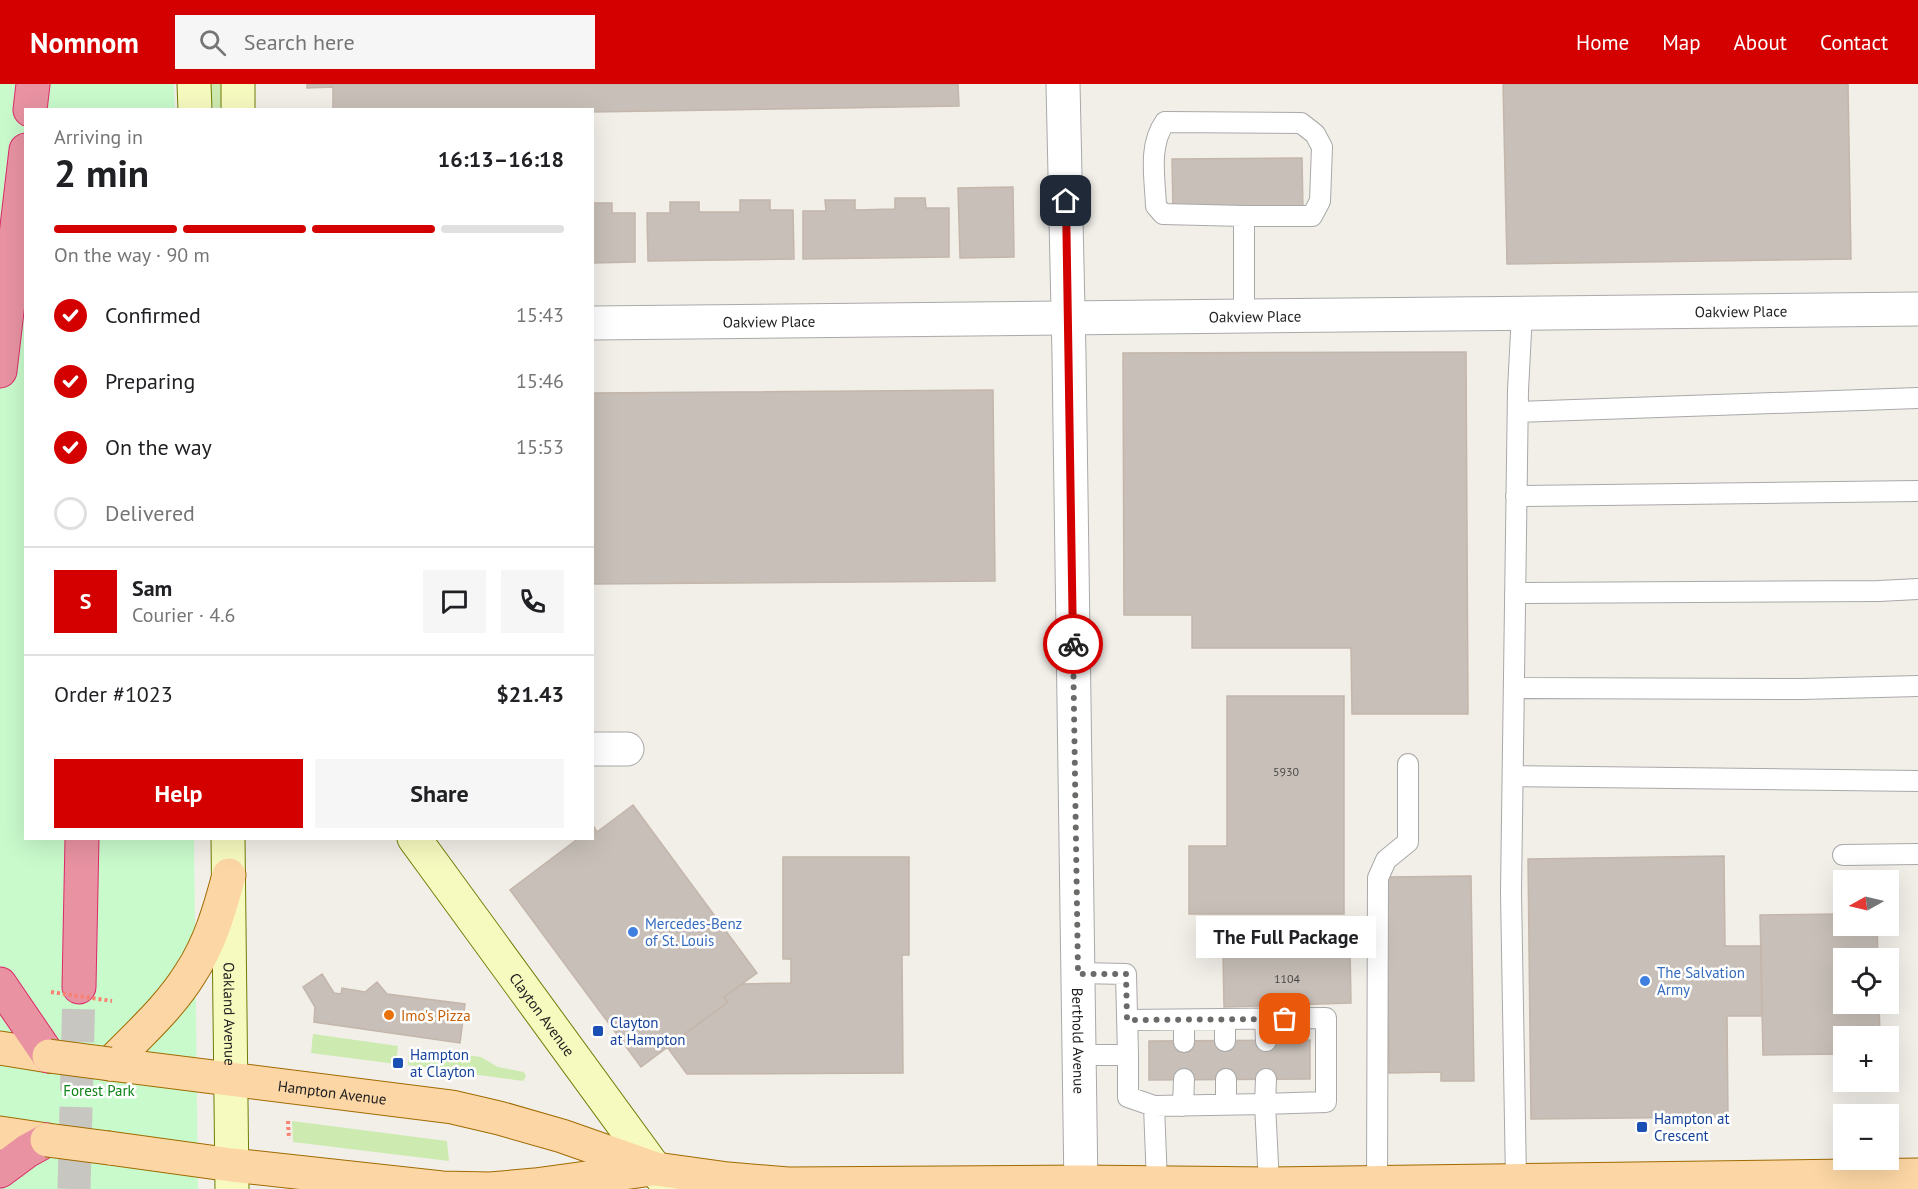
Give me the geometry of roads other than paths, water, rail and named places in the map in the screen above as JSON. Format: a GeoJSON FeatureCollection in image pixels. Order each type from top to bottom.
{"type":"FeatureCollection","features":[{"type":"Feature","properties":{"kind":"highway"},"geometry":{"type":"LineString","coordinates":[[30,108],[33,84]]}},
{"type":"Feature","properties":{"kind":"highway"},"geometry":{"type":"LineString","coordinates":[[0,371],[24,167]]}},
{"type":"Feature","properties":{"kind":"highway"},"geometry":{"type":"LineString","coordinates":[[65,989],[82,840]]}},
{"type":"Feature","properties":{"kind":"highway"},"geometry":{"type":"LineString","coordinates":[[0,984],[49,1056]]}},
{"type":"Feature","properties":{"kind":"highway"},"geometry":{"type":"LineString","coordinates":[[0,1171],[27,1151],[47,1140]]}},
{"type":"Feature","properties":{"kind":"main road"},"geometry":{"type":"LineString","coordinates":[[110,1064],[162,1011],[191,973],[207,943],[229,875]]}},
{"type":"Feature","properties":{"kind":"main road","name":"Hampton Avenue"},"geometry":{"type":"LineString","coordinates":[[0,1048],[452,1107],[562,1136],[663,1179]]}},
{"type":"Feature","properties":{"kind":"main road","name":"Hampton Avenue"},"geometry":{"type":"LineString","coordinates":[[0,1133],[109,1148],[232,1177],[442,1188],[490,1189],[571,1182],[663,1179],[728,1179],[788,1184],[1081,1186],[1157,1183],[1377,1185],[1516,1180],[1575,1184],[1673,1183],[1918,1175]]}},
{"type":"Feature","properties":{"kind":"street"},"geometry":{"type":"LineString","coordinates":[[194,84],[195,108]]}},
{"type":"Feature","properties":{"kind":"street"},"geometry":{"type":"LineString","coordinates":[[238,84],[238,108]]}},
{"type":"Feature","properties":{"kind":"street","name":"Berthold Avenue"},"geometry":{"type":"LineString","coordinates":[[1063,84],[1081,1186]]}},
{"type":"Feature","properties":{"kind":"street","name":"Oakview Place"},"geometry":{"type":"LineString","coordinates":[[594,323],[1918,309]]}},
{"type":"Feature","properties":{"kind":"street"},"geometry":{"type":"LineString","coordinates":[[594,749],[627,749]]}},
{"type":"Feature","properties":{"kind":"street","name":"Oakland Avenue"},"geometry":{"type":"LineString","coordinates":[[228,840],[232,1177]]}},
{"type":"Feature","properties":{"kind":"street","name":"Clayton Avenue"},"geometry":{"type":"LineString","coordinates":[[415,840],[663,1179]]}},
{"type":"Feature","properties":{"kind":"lane"},"geometry":{"type":"LineString","coordinates":[[1165,122],[1301,123],[1315,134],[1322,147],[1320,201],[1312,216],[1244,216],[1163,213],[1156,206],[1154,150],[1158,132],[1165,122]]}},
{"type":"Feature","properties":{"kind":"lane"},"geometry":{"type":"LineString","coordinates":[[1244,216],[1245,316]]}},
{"type":"Feature","properties":{"kind":"lane"},"geometry":{"type":"LineString","coordinates":[[1516,1180],[1511,892],[1516,496],[1522,313]]}},
{"type":"Feature","properties":{"kind":"lane"},"geometry":{"type":"LineString","coordinates":[[1518,412],[1918,398]]}},
{"type":"Feature","properties":{"kind":"lane"},"geometry":{"type":"LineString","coordinates":[[1516,496],[1918,491]]}},
{"type":"Feature","properties":{"kind":"lane"},"geometry":{"type":"LineString","coordinates":[[1515,593],[1918,589]]}},
{"type":"Feature","properties":{"kind":"lane"},"geometry":{"type":"LineString","coordinates":[[1514,687],[1802,689],[1918,686]]}},
{"type":"Feature","properties":{"kind":"lane"},"geometry":{"type":"LineString","coordinates":[[1377,1185],[1378,878],[1386,860],[1408,842],[1408,764]]}},
{"type":"Feature","properties":{"kind":"lane"},"geometry":{"type":"LineString","coordinates":[[1513,776],[1918,781]]}},
{"type":"Feature","properties":{"kind":"lane"},"geometry":{"type":"LineString","coordinates":[[1843,855],[1918,854]]}},
{"type":"Feature","properties":{"kind":"lane"},"geometry":{"type":"LineString","coordinates":[[1078,974],[1126,974],[1128,1097],[1154,1106],[1326,1102],[1326,1018],[1127,1020]]}},
{"type":"Feature","properties":{"kind":"lane"},"geometry":{"type":"LineString","coordinates":[[1265,1019],[1266,1041]]}},
{"type":"Feature","properties":{"kind":"lane"},"geometry":{"type":"LineString","coordinates":[[1184,1020],[1184,1042]]}},
{"type":"Feature","properties":{"kind":"lane"},"geometry":{"type":"LineString","coordinates":[[1225,1020],[1225,1041]]}},
{"type":"Feature","properties":{"kind":"lane"},"geometry":{"type":"LineString","coordinates":[[1079,1055],[1128,1054]]}},
{"type":"Feature","properties":{"kind":"lane"},"geometry":{"type":"LineString","coordinates":[[1183,1106],[1184,1079]]}},
{"type":"Feature","properties":{"kind":"lane"},"geometry":{"type":"LineString","coordinates":[[1226,1079],[1226,1104]]}},
{"type":"Feature","properties":{"kind":"lane"},"geometry":{"type":"LineString","coordinates":[[1266,1079],[1269,1184]]}},
{"type":"Feature","properties":{"kind":"lane"},"geometry":{"type":"LineString","coordinates":[[1154,1106],[1157,1183]]}},
{"type":"Feature","properties":{"kind":"tunnel"},"geometry":{"type":"LineString","coordinates":[[74,1189],[79,987]]}},
{"type":"Feature","properties":{"kind":"place","name":"Mercedes-Benz of St. Louis"},"geometry":{"type":"Point","coordinates":[633,932]}},
{"type":"Feature","properties":{"kind":"place","name":"The Salvation Army"},"geometry":{"type":"Point","coordinates":[1645,981]}},
{"type":"Feature","properties":{"kind":"place","name":"Imo's Pizza"},"geometry":{"type":"Point","coordinates":[389,1015]}},
{"type":"Feature","properties":{"kind":"place","name":"The Full Package"},"geometry":{"type":"Point","coordinates":[1285,1019]}},
{"type":"Feature","properties":{"kind":"place","name":"Clayton at Hampton"},"geometry":{"type":"Point","coordinates":[598,1031]}},
{"type":"Feature","properties":{"kind":"place","name":"Hampton at Clayton"},"geometry":{"type":"Point","coordinates":[398,1063]}},
{"type":"Feature","properties":{"kind":"place","name":"Hampton at Crescent"},"geometry":{"type":"Point","coordinates":[1642,1127]}},
{"type":"Feature","properties":{"kind":"park label","name":"Forest Park"},"geometry":{"type":"Point","coordinates":[99,1090]}}]}
